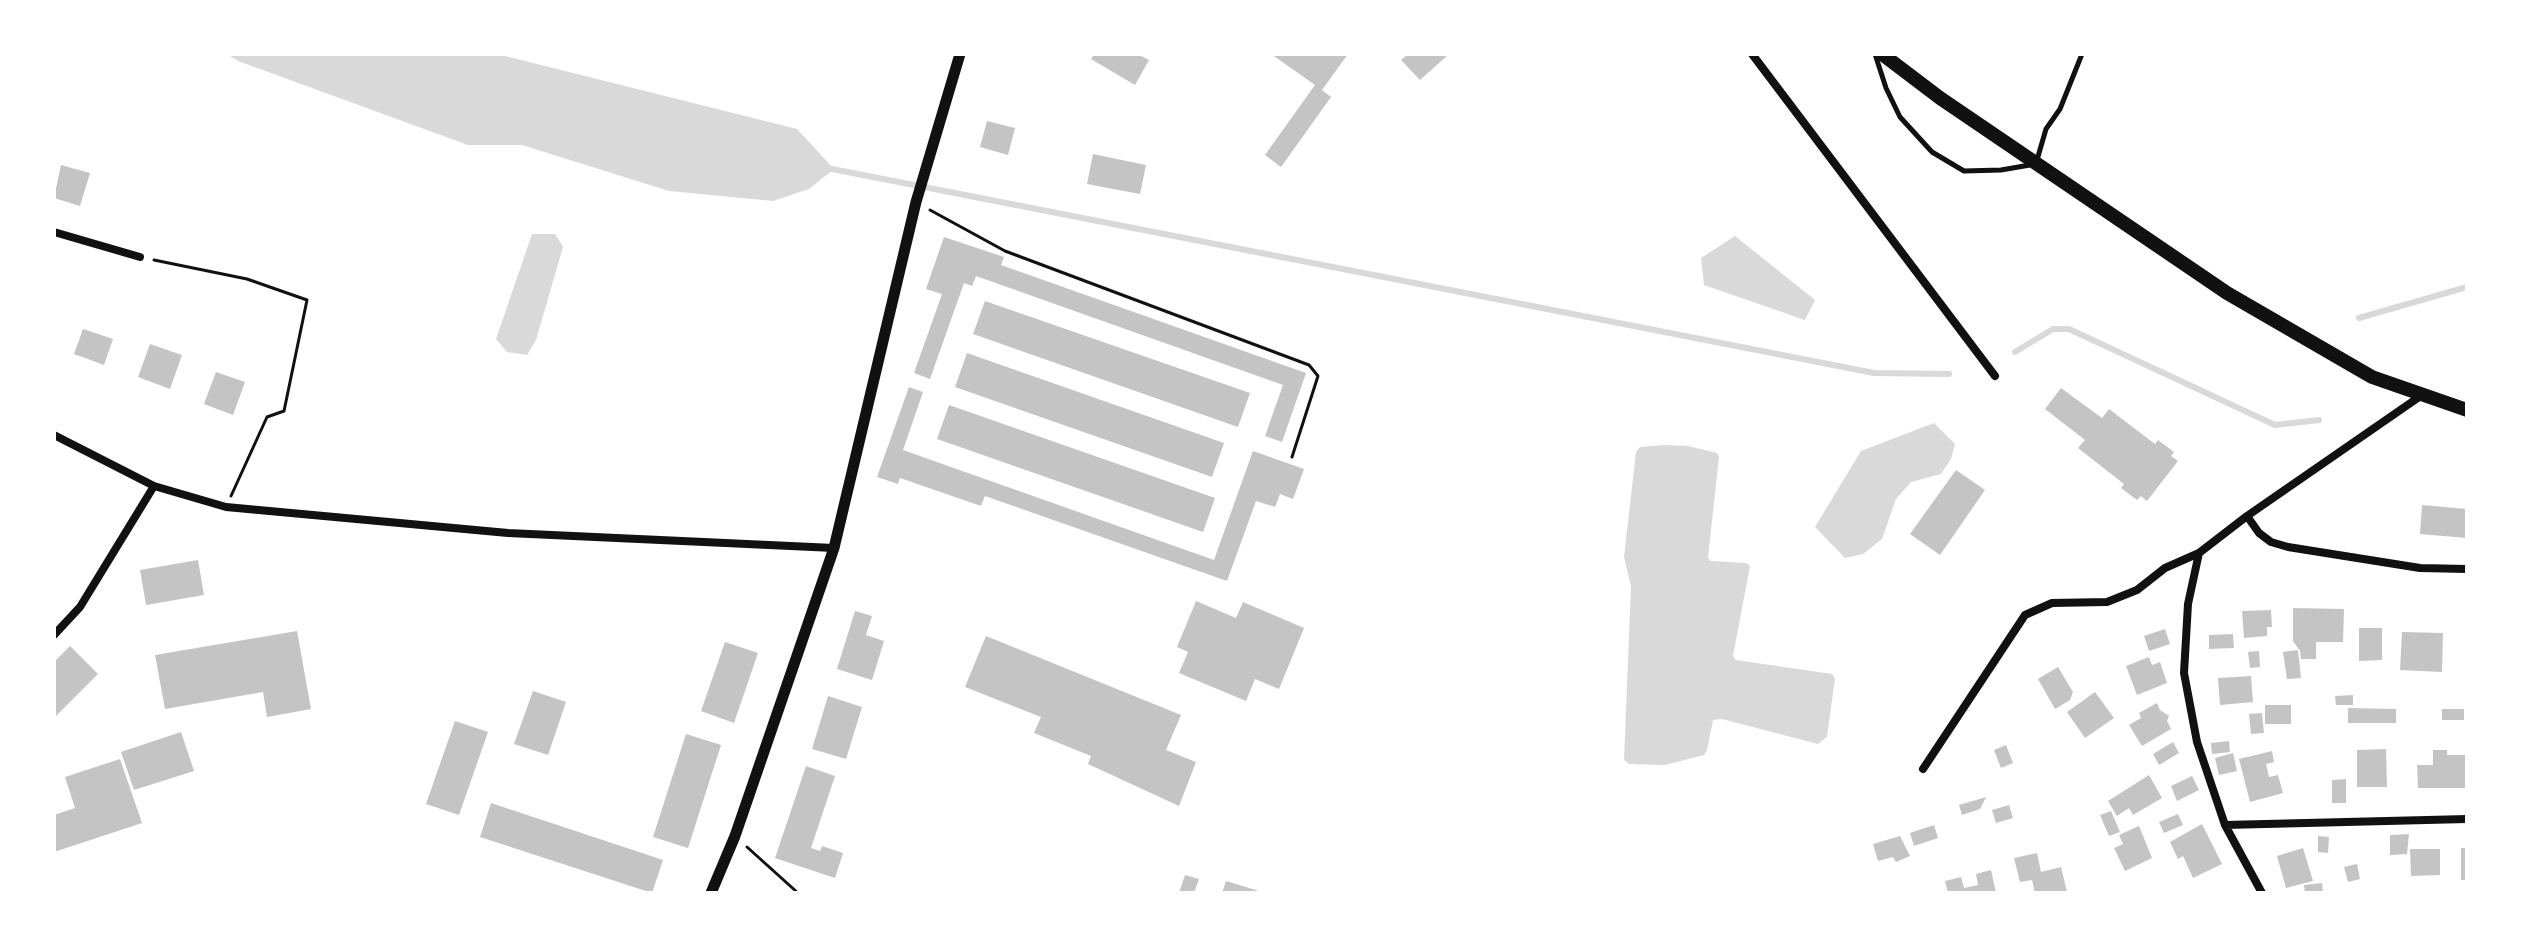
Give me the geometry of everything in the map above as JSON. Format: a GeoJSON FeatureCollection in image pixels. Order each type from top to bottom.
{"type":"FeatureCollection","features":[{"type":"Feature","properties":{"kind":"main road"},"geometry":{"type":"LineString","coordinates":[[1882,54],[2227,293],[2372,377],[2467,410]]}},
{"type":"Feature","properties":{"kind":"street"},"geometry":{"type":"LineString","coordinates":[[711,893],[735,836],[834,548],[918,197],[959,54]]}},
{"type":"Feature","properties":{"kind":"street"},"geometry":{"type":"LineString","coordinates":[[1752,54],[1995,376]]}},
{"type":"Feature","properties":{"kind":"street"},"geometry":{"type":"LineString","coordinates":[[54,232],[140,257]]}},
{"type":"Feature","properties":{"kind":"street"},"geometry":{"type":"LineString","coordinates":[[1923,769],[2025,615],[2052,603],[2107,602],[2137,590],[2165,568],[2199,553],[2247,516],[2422,395]]}},
{"type":"Feature","properties":{"kind":"street"},"geometry":{"type":"LineString","coordinates":[[54,435],[154,486],[226,507],[508,533],[834,548]]}},
{"type":"Feature","properties":{"kind":"street"},"geometry":{"type":"LineString","coordinates":[[54,635],[80,607],[154,486]]}},
{"type":"Feature","properties":{"kind":"street"},"geometry":{"type":"LineString","coordinates":[[2247,516],[2259,533],[2271,542],[2288,547],[2420,568],[2467,569]]}},
{"type":"Feature","properties":{"kind":"street"},"geometry":{"type":"LineString","coordinates":[[2199,553],[2188,604],[2184,673],[2197,742],[2225,825],[2262,893]]}},
{"type":"Feature","properties":{"kind":"street"},"geometry":{"type":"LineString","coordinates":[[2225,825],[2467,819]]}},
{"type":"Feature","properties":{"kind":"lane"},"geometry":{"type":"LineString","coordinates":[[1875,54],[1900,117],[1932,152],[1964,171],[2001,170],[2036,163],[2046,129],[2060,109],[2082,54]]}},
{"type":"Feature","properties":{"kind":"path"},"geometry":{"type":"LineString","coordinates":[[918,197],[1005,251],[1309,365],[1318,376],[1292,457]]}},
{"type":"Feature","properties":{"kind":"path"},"geometry":{"type":"LineString","coordinates":[[140,257],[247,279],[307,300],[284,411],[267,417],[226,507]]}},
{"type":"Feature","properties":{"kind":"path"},"geometry":{"type":"LineString","coordinates":[[735,836],[798,893]]}},
{"type":"Feature","properties":{"kind":"shaded area"},"geometry":{"type":"Polygon","coordinates":[[[227,54],[497,54],[797,129],[834,169],[809,189],[773,201],[669,191],[522,145],[468,145],[238,61],[227,54]]]}},
{"type":"Feature","properties":{"kind":"shaded area"},"geometry":{"type":"Polygon","coordinates":[[[532,234],[555,234],[563,247],[536,340],[527,355],[507,352],[496,339],[532,234]]]}},
{"type":"Feature","properties":{"kind":"shaded area"},"geometry":{"type":"Polygon","coordinates":[[[1735,236],[1815,300],[1805,320],[1704,285],[1701,258],[1735,236]]]}},
{"type":"Feature","properties":{"kind":"shaded area"},"geometry":{"type":"Polygon","coordinates":[[[1934,423],[1955,444],[1951,459],[1941,474],[1911,482],[1896,499],[1882,539],[1863,554],[1845,558],[1815,527],[1861,451],[1934,423]]]}},
{"type":"Feature","properties":{"kind":"shaded area"},"geometry":{"type":"Polygon","coordinates":[[[1688,446],[1717,453],[1719,457],[1708,558],[1750,566],[1733,656],[1736,660],[1832,674],[1835,678],[1827,737],[1818,744],[1722,719],[1713,720],[1704,755],[1665,765],[1629,764],[1624,760],[1631,586],[1624,557],[1636,452],[1640,447],[1688,446]]]}},
{"type":"Feature","properties":{"kind":"building"},"geometry":{"type":"Polygon","coordinates":[[[1094,54],[1142,54],[1149,60],[1135,85],[1091,59],[1094,54]]]}},
{"type":"Feature","properties":{"kind":"building"},"geometry":{"type":"Polygon","coordinates":[[[1271,54],[1348,54],[1322,90],[1331,97],[1281,167],[1265,155],[1315,85],[1271,54]]]}},
{"type":"Feature","properties":{"kind":"building"},"geometry":{"type":"Polygon","coordinates":[[[1408,54],[1449,54],[1420,80],[1401,60],[1408,54]]]}},
{"type":"Feature","properties":{"kind":"building"},"geometry":{"type":"Polygon","coordinates":[[[987,121],[1015,128],[1008,155],[980,147],[987,121]]]}},
{"type":"Feature","properties":{"kind":"building"},"geometry":{"type":"Polygon","coordinates":[[[1093,154],[1146,165],[1140,194],[1087,184],[1093,154]]]}},
{"type":"Feature","properties":{"kind":"building"},"geometry":{"type":"Polygon","coordinates":[[[61,165],[90,173],[80,206],[54,198],[61,165]]]}},
{"type":"Feature","properties":{"kind":"building"},"geometry":{"type":"Polygon","coordinates":[[[944,237],[1004,257],[1001,265],[1306,373],[1282,442],[1265,436],[1283,385],[976,276],[972,286],[964,283],[930,379],[914,373],[942,294],[926,289],[944,237]]]}},
{"type":"Feature","properties":{"kind":"building"},"geometry":{"type":"Polygon","coordinates":[[[985,301],[1250,393],[1238,427],[973,334],[985,301]]]}},
{"type":"Feature","properties":{"kind":"building"},"geometry":{"type":"Polygon","coordinates":[[[83,329],[113,339],[104,365],[74,354],[83,329]]]}},
{"type":"Feature","properties":{"kind":"building"},"geometry":{"type":"Polygon","coordinates":[[[150,344],[182,355],[170,389],[138,377],[150,344]]]}},
{"type":"Feature","properties":{"kind":"building"},"geometry":{"type":"Polygon","coordinates":[[[967,353],[1224,443],[1212,477],[955,387],[967,353]]]}},
{"type":"Feature","properties":{"kind":"building"},"geometry":{"type":"Polygon","coordinates":[[[216,372],[245,382],[233,415],[204,404],[216,372]]]}},
{"type":"Feature","properties":{"kind":"building"},"geometry":{"type":"Polygon","coordinates":[[[909,387],[923,392],[903,450],[1214,560],[1253,451],[1304,469],[1293,499],[1280,494],[1275,507],[1256,501],[1227,581],[985,496],[981,506],[900,478],[898,484],[877,477],[909,387]]]}},
{"type":"Feature","properties":{"kind":"building"},"geometry":{"type":"Polygon","coordinates":[[[2061,388],[2102,418],[2109,409],[2155,444],[2158,440],[2174,452],[2171,456],[2178,461],[2147,501],[2141,496],[2137,500],[2121,488],[2124,484],[2078,448],[2085,440],[2045,409],[2061,388]]]}},
{"type":"Feature","properties":{"kind":"building"},"geometry":{"type":"Polygon","coordinates":[[[949,405],[1215,498],[1203,532],[937,439],[949,405]]]}},
{"type":"Feature","properties":{"kind":"building"},"geometry":{"type":"Polygon","coordinates":[[[1956,470],[1985,490],[1940,555],[1910,534],[1956,470]]]}},
{"type":"Feature","properties":{"kind":"building"},"geometry":{"type":"Polygon","coordinates":[[[2422,505],[2467,509],[2467,538],[2420,534],[2422,505]]]}},
{"type":"Feature","properties":{"kind":"building"},"geometry":{"type":"Polygon","coordinates":[[[198,560],[204,595],[146,605],[140,570],[198,560]]]}},
{"type":"Feature","properties":{"kind":"building"},"geometry":{"type":"Polygon","coordinates":[[[1196,601],[1236,618],[1243,602],[1304,628],[1279,689],[1255,679],[1246,701],[1179,673],[1188,652],[1177,647],[1196,601]]]}},
{"type":"Feature","properties":{"kind":"building"},"geometry":{"type":"Polygon","coordinates":[[[2293,608],[2344,609],[2343,642],[2316,642],[2316,659],[2301,659],[2293,641],[2293,608]]]}},
{"type":"Feature","properties":{"kind":"building"},"geometry":{"type":"Polygon","coordinates":[[[2271,610],[2272,627],[2267,627],[2267,636],[2244,638],[2242,611],[2271,610]]]}},
{"type":"Feature","properties":{"kind":"building"},"geometry":{"type":"Polygon","coordinates":[[[855,611],[872,616],[866,635],[884,641],[872,680],[837,669],[855,611]]]}},
{"type":"Feature","properties":{"kind":"building"},"geometry":{"type":"Polygon","coordinates":[[[2359,628],[2382,628],[2382,660],[2359,661],[2359,628]]]}},
{"type":"Feature","properties":{"kind":"building"},"geometry":{"type":"Polygon","coordinates":[[[2165,629],[2170,644],[2149,651],[2144,636],[2165,629]]]}},
{"type":"Feature","properties":{"kind":"building"},"geometry":{"type":"Polygon","coordinates":[[[297,631],[311,709],[267,717],[263,692],[165,709],[155,655],[297,631]]]}},
{"type":"Feature","properties":{"kind":"building"},"geometry":{"type":"Polygon","coordinates":[[[2402,632],[2443,633],[2442,672],[2400,670],[2402,632]]]}},
{"type":"Feature","properties":{"kind":"building"},"geometry":{"type":"Polygon","coordinates":[[[2233,634],[2234,648],[2209,649],[2209,635],[2233,634]]]}},
{"type":"Feature","properties":{"kind":"building"},"geometry":{"type":"Polygon","coordinates":[[[986,636],[1181,715],[1166,750],[1196,762],[1179,806],[1088,764],[1091,756],[1034,733],[1041,717],[965,687],[986,636]]]}},
{"type":"Feature","properties":{"kind":"building"},"geometry":{"type":"Polygon","coordinates":[[[725,642],[758,653],[734,723],[701,711],[725,642]]]}},
{"type":"Feature","properties":{"kind":"building"},"geometry":{"type":"Polygon","coordinates":[[[70,646],[98,674],[54,718],[54,662],[70,646]]]}},
{"type":"Feature","properties":{"kind":"building"},"geometry":{"type":"Polygon","coordinates":[[[2298,650],[2301,678],[2287,679],[2283,652],[2298,650]]]}},
{"type":"Feature","properties":{"kind":"building"},"geometry":{"type":"Polygon","coordinates":[[[2259,651],[2260,667],[2250,668],[2248,652],[2259,651]]]}},
{"type":"Feature","properties":{"kind":"building"},"geometry":{"type":"Polygon","coordinates":[[[2149,657],[2152,665],[2160,662],[2167,683],[2137,695],[2126,666],[2149,657]]]}},
{"type":"Feature","properties":{"kind":"building"},"geometry":{"type":"Polygon","coordinates":[[[2058,667],[2073,692],[2070,700],[2055,709],[2038,679],[2058,667]]]}},
{"type":"Feature","properties":{"kind":"building"},"geometry":{"type":"Polygon","coordinates":[[[2251,676],[2253,702],[2220,705],[2218,678],[2251,676]]]}},
{"type":"Feature","properties":{"kind":"building"},"geometry":{"type":"Polygon","coordinates":[[[533,691],[566,702],[548,755],[514,744],[533,691]]]}},
{"type":"Feature","properties":{"kind":"building"},"geometry":{"type":"Polygon","coordinates":[[[2095,692],[2114,718],[2085,738],[2067,712],[2095,692]]]}},
{"type":"Feature","properties":{"kind":"building"},"geometry":{"type":"Polygon","coordinates":[[[2353,695],[2353,705],[2336,705],[2335,696],[2353,695]]]}},
{"type":"Feature","properties":{"kind":"building"},"geometry":{"type":"Polygon","coordinates":[[[828,696],[862,707],[846,759],[812,749],[828,696]]]}},
{"type":"Feature","properties":{"kind":"building"},"geometry":{"type":"Polygon","coordinates":[[[2157,703],[2160,710],[2169,716],[2167,721],[2171,729],[2142,746],[2129,725],[2141,718],[2139,713],[2157,703]]]}},
{"type":"Feature","properties":{"kind":"building"},"geometry":{"type":"Polygon","coordinates":[[[2265,705],[2291,705],[2291,724],[2265,724],[2265,705]]]}},
{"type":"Feature","properties":{"kind":"building"},"geometry":{"type":"Polygon","coordinates":[[[2348,708],[2396,709],[2396,723],[2348,723],[2348,708]]]}},
{"type":"Feature","properties":{"kind":"building"},"geometry":{"type":"Polygon","coordinates":[[[2442,709],[2464,709],[2464,720],[2442,720],[2442,709]]]}},
{"type":"Feature","properties":{"kind":"building"},"geometry":{"type":"Polygon","coordinates":[[[2262,713],[2264,733],[2251,734],[2249,714],[2262,713]]]}},
{"type":"Feature","properties":{"kind":"building"},"geometry":{"type":"Polygon","coordinates":[[[455,721],[488,732],[459,815],[426,804],[455,721]]]}},
{"type":"Feature","properties":{"kind":"building"},"geometry":{"type":"Polygon","coordinates":[[[181,732],[194,771],[134,790],[121,752],[181,732]]]}},
{"type":"Feature","properties":{"kind":"building"},"geometry":{"type":"Polygon","coordinates":[[[686,734],[721,745],[688,848],[653,837],[686,734]]]}},
{"type":"Feature","properties":{"kind":"building"},"geometry":{"type":"Polygon","coordinates":[[[2229,741],[2230,752],[2212,754],[2211,743],[2229,741]]]}},
{"type":"Feature","properties":{"kind":"building"},"geometry":{"type":"Polygon","coordinates":[[[2173,742],[2179,753],[2159,765],[2153,754],[2173,742]]]}},
{"type":"Feature","properties":{"kind":"building"},"geometry":{"type":"Polygon","coordinates":[[[2006,745],[2013,763],[2001,768],[1994,750],[2006,745]]]}},
{"type":"Feature","properties":{"kind":"building"},"geometry":{"type":"Polygon","coordinates":[[[2386,749],[2387,787],[2357,787],[2357,750],[2386,749]]]}},
{"type":"Feature","properties":{"kind":"building"},"geometry":{"type":"Polygon","coordinates":[[[2433,750],[2447,750],[2447,755],[2467,755],[2467,788],[2418,788],[2417,765],[2433,765],[2433,750]]]}},
{"type":"Feature","properties":{"kind":"building"},"geometry":{"type":"Polygon","coordinates":[[[2272,751],[2274,762],[2266,764],[2269,777],[2278,775],[2283,793],[2250,802],[2239,759],[2272,751]]]}},
{"type":"Feature","properties":{"kind":"building"},"geometry":{"type":"Polygon","coordinates":[[[2233,753],[2237,771],[2219,775],[2215,758],[2233,753]]]}},
{"type":"Feature","properties":{"kind":"building"},"geometry":{"type":"Polygon","coordinates":[[[120,759],[142,823],[54,852],[54,815],[75,808],[65,777],[120,759]]]}},
{"type":"Feature","properties":{"kind":"building"},"geometry":{"type":"Polygon","coordinates":[[[806,766],[835,776],[811,848],[820,851],[822,846],[843,853],[835,878],[775,858],[806,766]]]}},
{"type":"Feature","properties":{"kind":"building"},"geometry":{"type":"Polygon","coordinates":[[[2149,775],[2162,798],[2133,815],[2129,808],[2117,816],[2108,801],[2149,775]]]}},
{"type":"Feature","properties":{"kind":"building"},"geometry":{"type":"Polygon","coordinates":[[[2192,776],[2199,790],[2177,801],[2171,786],[2192,776]]]}},
{"type":"Feature","properties":{"kind":"building"},"geometry":{"type":"Polygon","coordinates":[[[2346,779],[2346,803],[2332,803],[2332,780],[2346,779]]]}},
{"type":"Feature","properties":{"kind":"building"},"geometry":{"type":"Polygon","coordinates":[[[1986,797],[1980,809],[1962,815],[1959,805],[1986,797]]]}},
{"type":"Feature","properties":{"kind":"building"},"geometry":{"type":"Polygon","coordinates":[[[491,803],[663,860],[652,893],[480,837],[491,803]]]}},
{"type":"Feature","properties":{"kind":"building"},"geometry":{"type":"Polygon","coordinates":[[[2009,805],[2013,818],[1996,823],[1992,810],[2009,805]]]}},
{"type":"Feature","properties":{"kind":"building"},"geometry":{"type":"Polygon","coordinates":[[[2111,811],[2120,832],[2109,836],[2100,815],[2111,811]]]}},
{"type":"Feature","properties":{"kind":"building"},"geometry":{"type":"Polygon","coordinates":[[[2178,814],[2183,825],[2164,833],[2159,822],[2178,814]]]}},
{"type":"Feature","properties":{"kind":"building"},"geometry":{"type":"Polygon","coordinates":[[[2202,824],[2222,864],[2193,878],[2183,856],[2178,859],[2170,842],[2202,824]]]}},
{"type":"Feature","properties":{"kind":"building"},"geometry":{"type":"Polygon","coordinates":[[[1934,825],[1938,838],[1914,846],[1910,833],[1934,825]]]}},
{"type":"Feature","properties":{"kind":"building"},"geometry":{"type":"Polygon","coordinates":[[[2139,826],[2152,858],[2125,871],[2114,848],[2123,844],[2119,835],[2139,826]]]}},
{"type":"Feature","properties":{"kind":"building"},"geometry":{"type":"Polygon","coordinates":[[[2409,834],[2407,854],[2390,855],[2390,835],[2409,834]]]}},
{"type":"Feature","properties":{"kind":"building"},"geometry":{"type":"Polygon","coordinates":[[[1900,836],[1910,856],[1896,862],[1893,857],[1878,861],[1873,844],[1900,836]]]}},
{"type":"Feature","properties":{"kind":"building"},"geometry":{"type":"Polygon","coordinates":[[[2318,836],[2329,837],[2328,853],[2318,852],[2318,836]]]}},
{"type":"Feature","properties":{"kind":"building"},"geometry":{"type":"Polygon","coordinates":[[[2303,848],[2313,881],[2286,888],[2277,856],[2303,848]]]}},
{"type":"Feature","properties":{"kind":"building"},"geometry":{"type":"Polygon","coordinates":[[[2461,848],[2467,848],[2467,880],[2461,880],[2461,848]]]}},
{"type":"Feature","properties":{"kind":"building"},"geometry":{"type":"Polygon","coordinates":[[[2410,849],[2440,849],[2440,875],[2411,876],[2410,849]]]}},
{"type":"Feature","properties":{"kind":"building"},"geometry":{"type":"Polygon","coordinates":[[[2037,853],[2041,872],[2061,867],[2067,892],[2035,893],[2032,880],[2020,882],[2014,858],[2037,853]]]}},
{"type":"Feature","properties":{"kind":"building"},"geometry":{"type":"Polygon","coordinates":[[[2357,864],[2360,879],[2348,882],[2344,867],[2357,864]]]}},
{"type":"Feature","properties":{"kind":"building"},"geometry":{"type":"Polygon","coordinates":[[[1991,870],[1996,893],[1948,893],[1945,881],[1961,877],[1964,888],[1978,885],[1976,874],[1991,870]]]}},
{"type":"Feature","properties":{"kind":"building"},"geometry":{"type":"Polygon","coordinates":[[[1185,875],[1199,879],[1194,893],[1179,893],[1185,875]]]}},
{"type":"Feature","properties":{"kind":"building"},"geometry":{"type":"Polygon","coordinates":[[[1226,881],[1262,892],[1262,893],[1222,893],[1226,881]]]}},
{"type":"Feature","properties":{"kind":"building"},"geometry":{"type":"Polygon","coordinates":[[[2322,883],[2323,893],[2305,893],[2304,885],[2322,883]]]}},
{"type":"Feature","properties":{"kind":"waterway"},"geometry":{"type":"LineString","coordinates":[[827,168],[1874,373],[1949,374]]}},
{"type":"Feature","properties":{"kind":"waterway"},"geometry":{"type":"LineString","coordinates":[[2359,318],[2467,287]]}},
{"type":"Feature","properties":{"kind":"waterway"},"geometry":{"type":"LineString","coordinates":[[2015,352],[2053,329],[2069,329],[2275,425],[2319,420]]}}]}
